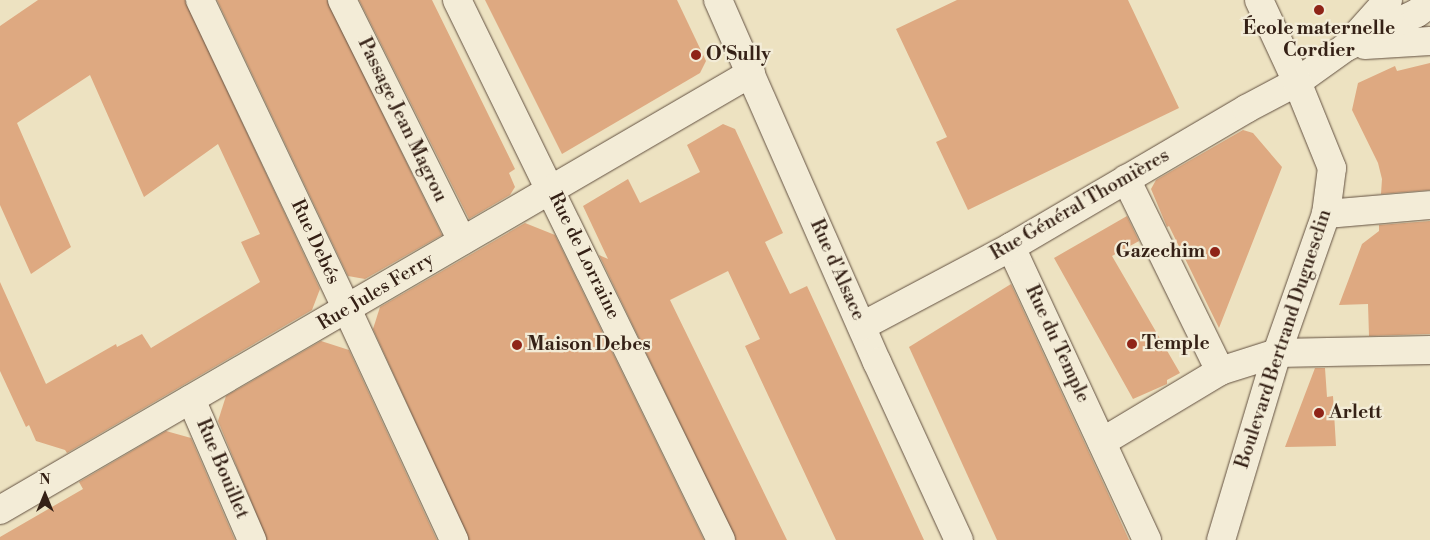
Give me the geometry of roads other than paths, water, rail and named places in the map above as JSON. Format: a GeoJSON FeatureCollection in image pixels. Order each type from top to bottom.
{"type":"FeatureCollection","features":[{"type":"Feature","properties":{"kind":"street","name":"Rue Debés"},"geometry":{"type":"LineString","coordinates":[[200,0],[454,540]]}},
{"type":"Feature","properties":{"kind":"street","name":"Passage Jean Magrou"},"geometry":{"type":"LineString","coordinates":[[342,0],[462,241]]}},
{"type":"Feature","properties":{"kind":"street","name":"Rue de Lorraine"},"geometry":{"type":"LineString","coordinates":[[457,0],[721,540]]}},
{"type":"Feature","properties":{"kind":"street","name":"Rue d'Alsace"},"geometry":{"type":"LineString","coordinates":[[718,0],[959,540]]}},
{"type":"Feature","properties":{"kind":"street","name":"Boulevard Bertrand Duguesclin"},"geometry":{"type":"LineString","coordinates":[[1221,540],[1277,353],[1326,214],[1332,168],[1298,82],[1259,0]]}},
{"type":"Feature","properties":{"kind":"street"},"geometry":{"type":"LineString","coordinates":[[1346,47],[1388,0]]}},
{"type":"Feature","properties":{"kind":"street"},"geometry":{"type":"LineString","coordinates":[[1346,47],[1417,13],[1430,4]]}},
{"type":"Feature","properties":{"kind":"street"},"geometry":{"type":"LineString","coordinates":[[1346,47],[1430,41]]}},
{"type":"Feature","properties":{"kind":"street","name":"Rue Général Thomières"},"geometry":{"type":"LineString","coordinates":[[862,326],[1011,247],[1126,179],[1298,82],[1346,47]]}},
{"type":"Feature","properties":{"kind":"street","name":"Rue Jules Ferry"},"geometry":{"type":"LineString","coordinates":[[0,510],[750,73]]}},
{"type":"Feature","properties":{"kind":"street"},"geometry":{"type":"LineString","coordinates":[[1126,179],[1220,371]]}},
{"type":"Feature","properties":{"kind":"street"},"geometry":{"type":"LineString","coordinates":[[1326,214],[1430,205]]}},
{"type":"Feature","properties":{"kind":"street","name":"Rue du Temple"},"geometry":{"type":"LineString","coordinates":[[1011,247],[1147,540]]}},
{"type":"Feature","properties":{"kind":"street"},"geometry":{"type":"LineString","coordinates":[[1102,442],[1220,371],[1277,353],[1430,350]]}},
{"type":"Feature","properties":{"kind":"street","name":"Rue Bouillet"},"geometry":{"type":"LineString","coordinates":[[191,399],[252,540]]}},
{"type":"Feature","properties":{"kind":"place","name":"École maternelle Cordier"},"geometry":{"type":"Point","coordinates":[1319,10]}},
{"type":"Feature","properties":{"kind":"place","name":"O'Sully"},"geometry":{"type":"Point","coordinates":[696,55]}},
{"type":"Feature","properties":{"kind":"place","name":"Gazechim"},"geometry":{"type":"Point","coordinates":[1215,252]}},
{"type":"Feature","properties":{"kind":"place","name":"Temple"},"geometry":{"type":"Point","coordinates":[1132,344]}},
{"type":"Feature","properties":{"kind":"place","name":"Maison Debes"},"geometry":{"type":"Point","coordinates":[517,345]}},
{"type":"Feature","properties":{"kind":"place","name":"Arlett"},"geometry":{"type":"Point","coordinates":[1319,413]}}]}
